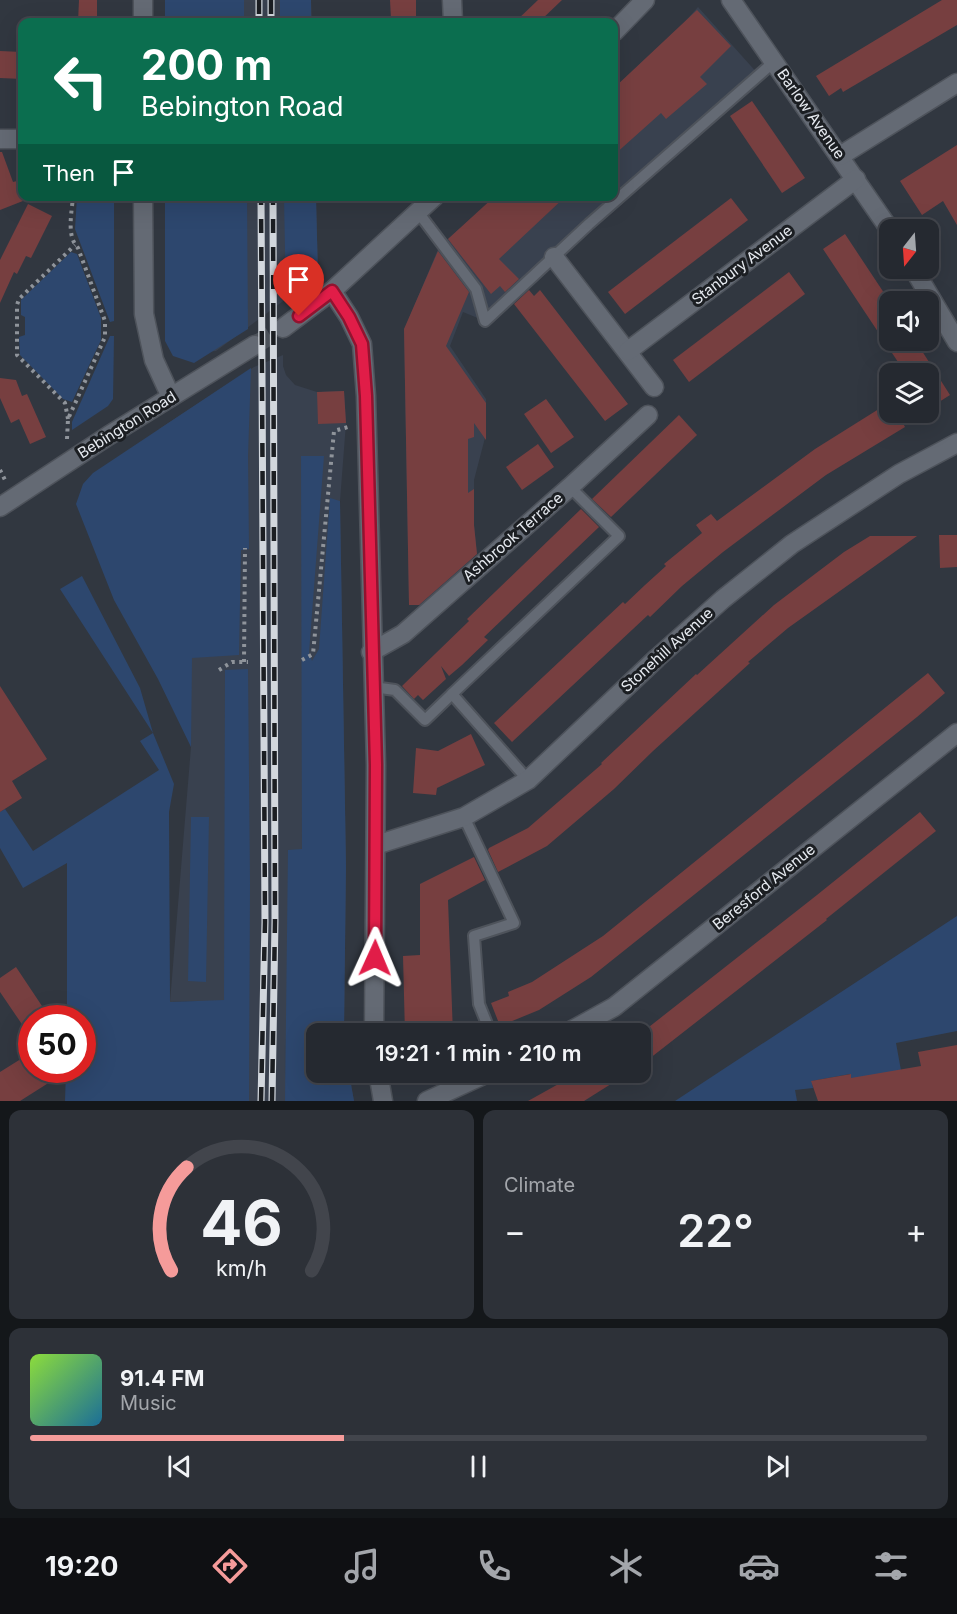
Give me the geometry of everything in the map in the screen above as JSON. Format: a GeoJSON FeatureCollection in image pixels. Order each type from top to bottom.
{"type":"FeatureCollection","features":[{"type":"Feature","properties":{"kind":"street"},"geometry":{"type":"LineString","coordinates":[[143,0],[143,18]]}},
{"type":"Feature","properties":{"kind":"street"},"geometry":{"type":"LineString","coordinates":[[452,0],[453,18]]}},
{"type":"Feature","properties":{"kind":"street"},"geometry":{"type":"LineString","coordinates":[[618,28],[645,0]]}},
{"type":"Feature","properties":{"kind":"street","name":"Barlow Avenue"},"geometry":{"type":"LineString","coordinates":[[731,0],[883,219]]}},
{"type":"Feature","properties":{"kind":"street"},"geometry":{"type":"LineString","coordinates":[[840,156],[957,83]]}},
{"type":"Feature","properties":{"kind":"street"},"geometry":{"type":"LineString","coordinates":[[0,139],[18,139]]}},
{"type":"Feature","properties":{"kind":"street","name":"Stanbury Avenue"},"geometry":{"type":"LineString","coordinates":[[628,351],[856,179]]}},
{"type":"Feature","properties":{"kind":"street"},"geometry":{"type":"LineString","coordinates":[[143,201],[144,314],[154,360],[171,397]]}},
{"type":"Feature","properties":{"kind":"street"},"geometry":{"type":"LineString","coordinates":[[283,328],[332,291],[430,201]]}},
{"type":"Feature","properties":{"kind":"street"},"geometry":{"type":"LineString","coordinates":[[554,256],[654,387]]}},
{"type":"Feature","properties":{"kind":"street"},"geometry":{"type":"LineString","coordinates":[[920,279],[957,342]]}},
{"type":"Feature","properties":{"kind":"street"},"geometry":{"type":"LineString","coordinates":[[332,291],[349,317],[362,344],[367,423],[376,844],[374,1023]]}},
{"type":"Feature","properties":{"kind":"street","name":"Bebington Road"},"geometry":{"type":"LineString","coordinates":[[0,507],[255,345]]}},
{"type":"Feature","properties":{"kind":"street","name":"Ashbrook Terrace"},"geometry":{"type":"LineString","coordinates":[[372,651],[403,634],[648,415]]}},
{"type":"Feature","properties":{"kind":"street","name":"Stonehill Avenue"},"geometry":{"type":"LineString","coordinates":[[376,844],[464,817],[528,780],[714,607],[792,544],[899,474],[957,443]]}},
{"type":"Feature","properties":{"kind":"street","name":"Beresford Avenue"},"geometry":{"type":"LineString","coordinates":[[585,1023],[614,1007],[957,733]]}},
{"type":"Feature","properties":{"kind":"street"},"geometry":{"type":"LineString","coordinates":[[380,1083],[383,1101]]}},
{"type":"Feature","properties":{"kind":"street"},"geometry":{"type":"LineString","coordinates":[[427,1101],[466,1083]]}},
{"type":"Feature","properties":{"kind":"lane"},"geometry":{"type":"LineString","coordinates":[[618,200],[775,62]]}},
{"type":"Feature","properties":{"kind":"lane"},"geometry":{"type":"LineString","coordinates":[[418,213],[476,289],[485,321],[617,201]]}},
{"type":"Feature","properties":{"kind":"lane"},"geometry":{"type":"LineString","coordinates":[[373,687],[395,690],[425,720],[619,536],[570,487]]}},
{"type":"Feature","properties":{"kind":"lane"},"geometry":{"type":"LineString","coordinates":[[452,694],[528,780]]}},
{"type":"Feature","properties":{"kind":"lane"},"geometry":{"type":"LineString","coordinates":[[464,817],[514,922],[474,936],[479,1004],[487,1023]]}},
{"type":"Feature","properties":{"kind":"path"},"geometry":{"type":"LineString","coordinates":[[68,419],[105,337],[105,321],[71,233],[73,201]]}},
{"type":"Feature","properties":{"kind":"path"},"geometry":{"type":"LineString","coordinates":[[66,464],[68,419],[65,403],[17,355],[17,315],[19,299],[75,245]]}},
{"type":"Feature","properties":{"kind":"path"},"geometry":{"type":"LineString","coordinates":[[302,660],[313,654],[334,430],[367,423]]}},
{"type":"Feature","properties":{"kind":"path"},"geometry":{"type":"LineString","coordinates":[[317,524],[325,524]]}},
{"type":"Feature","properties":{"kind":"path"},"geometry":{"type":"LineString","coordinates":[[219,670],[232,662],[246,662],[245,548]]}},
{"type":"Feature","properties":{"kind":"shaded area"},"geometry":{"type":"Polygon","coordinates":[[[165,0],[244,0],[244,18],[165,18],[165,0]]]}},
{"type":"Feature","properties":{"kind":"shaded area"},"geometry":{"type":"Polygon","coordinates":[[[168,0],[311,0],[312,18],[168,18],[168,0]]]}},
{"type":"Feature","properties":{"kind":"shaded area"},"geometry":{"type":"Polygon","coordinates":[[[280,0],[311,0],[311,18],[280,18],[280,0]]]}},
{"type":"Feature","properties":{"kind":"shaded area"},"geometry":{"type":"Polygon","coordinates":[[[698,7],[759,75],[485,321],[463,312],[450,346],[486,399],[486,434],[474,480],[474,525],[477,554],[423,605],[409,605],[404,330],[439,247],[491,201],[618,201],[618,84],[682,25],[698,7]]]}},
{"type":"Feature","properties":{"kind":"shaded area"},"geometry":{"type":"Polygon","coordinates":[[[77,201],[114,201],[114,321],[110,322],[75,229],[77,201]]]}},
{"type":"Feature","properties":{"kind":"shaded area"},"geometry":{"type":"Polygon","coordinates":[[[165,201],[247,201],[248,329],[194,363],[173,356],[165,341],[165,201]]]}},
{"type":"Feature","properties":{"kind":"shaded area"},"geometry":{"type":"Polygon","coordinates":[[[169,201],[316,201],[318,275],[216,351],[204,352],[169,201]]]}},
{"type":"Feature","properties":{"kind":"shaded area"},"geometry":{"type":"Polygon","coordinates":[[[284,201],[316,201],[318,275],[311,287],[291,305],[286,303],[284,201]]]}},
{"type":"Feature","properties":{"kind":"shaded area"},"geometry":{"type":"Polygon","coordinates":[[[71,252],[77,254],[101,318],[101,340],[72,402],[63,399],[20,355],[19,337],[25,335],[25,317],[21,315],[21,300],[71,252]]]}},
{"type":"Feature","properties":{"kind":"shaded area"},"geometry":{"type":"Polygon","coordinates":[[[110,336],[114,336],[113,399],[108,406],[72,430],[72,422],[110,336]]]}},
{"type":"Feature","properties":{"kind":"shaded area"},"geometry":{"type":"Polygon","coordinates":[[[283,355],[286,375],[295,385],[317,392],[344,391],[346,423],[340,501],[346,866],[344,1023],[306,1023],[306,1083],[351,1083],[354,1101],[195,1101],[197,1001],[170,1002],[191,747],[164,650],[159,429],[254,367],[283,355]]]}},
{"type":"Feature","properties":{"kind":"shaded area"},"geometry":{"type":"Polygon","coordinates":[[[251,368],[248,456],[249,549],[241,550],[239,655],[192,658],[191,747],[158,679],[114,600],[76,504],[83,484],[93,473],[251,368]]]}},
{"type":"Feature","properties":{"kind":"shaded area"},"geometry":{"type":"Polygon","coordinates":[[[301,456],[324,456],[309,653],[312,661],[319,649],[330,498],[340,501],[346,866],[344,1023],[306,1023],[306,1083],[351,1083],[354,1101],[285,1101],[288,850],[302,849],[301,456]]]}},
{"type":"Feature","properties":{"kind":"shaded area"},"geometry":{"type":"Polygon","coordinates":[[[82,576],[140,688],[153,733],[60,589],[82,576]]]}},
{"type":"Feature","properties":{"kind":"shaded area"},"geometry":{"type":"Polygon","coordinates":[[[248,669],[249,1101],[65,1101],[66,1083],[96,1083],[96,1005],[67,1005],[67,863],[23,888],[0,848],[0,812],[5,809],[33,851],[159,770],[140,741],[153,733],[174,784],[169,812],[170,1002],[224,1000],[225,670],[248,669]]]}},
{"type":"Feature","properties":{"kind":"shaded area"},"geometry":{"type":"Polygon","coordinates":[[[191,817],[209,817],[206,982],[188,981],[191,817]]]}},
{"type":"Feature","properties":{"kind":"shaded area"},"geometry":{"type":"Polygon","coordinates":[[[957,916],[957,1031],[896,1043],[902,1076],[852,1083],[850,1074],[812,1081],[813,1088],[795,1090],[797,1101],[675,1101],[957,916]]]}},
{"type":"Feature","properties":{"kind":"building"},"geometry":{"type":"Polygon","coordinates":[[[79,0],[97,0],[97,18],[78,18],[79,0]]]}},
{"type":"Feature","properties":{"kind":"building"},"geometry":{"type":"Polygon","coordinates":[[[390,0],[416,0],[416,18],[391,18],[390,0]]]}},
{"type":"Feature","properties":{"kind":"building"},"geometry":{"type":"Polygon","coordinates":[[[538,0],[562,0],[543,18],[519,18],[538,0]]]}},
{"type":"Feature","properties":{"kind":"building"},"geometry":{"type":"Polygon","coordinates":[[[942,0],[957,0],[957,25],[843,92],[841,88],[829,96],[816,76],[942,0]]]}},
{"type":"Feature","properties":{"kind":"building"},"geometry":{"type":"Polygon","coordinates":[[[697,10],[731,46],[700,77],[707,84],[666,119],[661,113],[618,151],[618,84],[697,10]]]}},
{"type":"Feature","properties":{"kind":"building"},"geometry":{"type":"Polygon","coordinates":[[[0,51],[18,52],[18,79],[0,78],[0,51]]]}},
{"type":"Feature","properties":{"kind":"building"},"geometry":{"type":"Polygon","coordinates":[[[752,101],[805,178],[782,193],[730,116],[752,101]]]}},
{"type":"Feature","properties":{"kind":"building"},"geometry":{"type":"Polygon","coordinates":[[[957,145],[957,225],[943,201],[922,215],[900,181],[957,145]]]}},
{"type":"Feature","properties":{"kind":"building"},"geometry":{"type":"Polygon","coordinates":[[[0,152],[2,152],[13,182],[18,181],[18,201],[23,201],[0,210],[0,152]]]}},
{"type":"Feature","properties":{"kind":"building"},"geometry":{"type":"Polygon","coordinates":[[[731,198],[748,220],[625,314],[608,292],[731,198]]]}},
{"type":"Feature","properties":{"kind":"building"},"geometry":{"type":"Polygon","coordinates":[[[490,201],[561,201],[499,259],[519,279],[505,292],[500,286],[491,294],[448,239],[490,201]]]}},
{"type":"Feature","properties":{"kind":"building"},"geometry":{"type":"Polygon","coordinates":[[[28,204],[52,216],[31,258],[26,256],[17,274],[14,272],[0,303],[0,260],[28,204]]]}},
{"type":"Feature","properties":{"kind":"building"},"geometry":{"type":"Polygon","coordinates":[[[845,234],[883,291],[879,291],[879,333],[823,249],[845,234]]]}},
{"type":"Feature","properties":{"kind":"building"},"geometry":{"type":"Polygon","coordinates":[[[438,251],[469,292],[446,346],[486,403],[486,440],[474,423],[474,437],[468,439],[468,493],[474,489],[477,554],[419,605],[409,605],[404,329],[438,251]]]}},
{"type":"Feature","properties":{"kind":"building"},"geometry":{"type":"Polygon","coordinates":[[[789,272],[805,294],[689,382],[673,360],[789,272]]]}},
{"type":"Feature","properties":{"kind":"building"},"geometry":{"type":"Polygon","coordinates":[[[529,290],[534,296],[540,290],[628,404],[605,421],[514,304],[529,290]]]}},
{"type":"Feature","properties":{"kind":"building"},"geometry":{"type":"Polygon","coordinates":[[[891,351],[922,351],[930,363],[899,363],[891,351]]]}},
{"type":"Feature","properties":{"kind":"building"},"geometry":{"type":"Polygon","coordinates":[[[0,378],[16,380],[22,396],[27,394],[46,437],[30,444],[19,419],[11,423],[0,398],[0,378]]]}},
{"type":"Feature","properties":{"kind":"building"},"geometry":{"type":"Polygon","coordinates":[[[939,378],[950,395],[939,402],[939,378]]]}},
{"type":"Feature","properties":{"kind":"building"},"geometry":{"type":"Polygon","coordinates":[[[344,391],[346,423],[318,424],[317,392],[344,391]]]}},
{"type":"Feature","properties":{"kind":"building"},"geometry":{"type":"Polygon","coordinates":[[[546,399],[574,437],[551,453],[524,414],[546,399]]]}},
{"type":"Feature","properties":{"kind":"building"},"geometry":{"type":"Polygon","coordinates":[[[879,409],[879,423],[903,423],[905,427],[826,475],[723,552],[682,586],[650,617],[648,615],[512,742],[494,723],[623,602],[625,604],[666,566],[664,564],[702,533],[696,525],[711,514],[717,521],[815,449],[879,409]]]}},
{"type":"Feature","properties":{"kind":"building"},"geometry":{"type":"Polygon","coordinates":[[[679,415],[697,435],[611,517],[592,499],[679,415]]]}},
{"type":"Feature","properties":{"kind":"building"},"geometry":{"type":"Polygon","coordinates":[[[538,444],[554,467],[522,490],[506,467],[538,444]]]}},
{"type":"Feature","properties":{"kind":"building"},"geometry":{"type":"Polygon","coordinates":[[[581,509],[599,527],[484,637],[488,640],[462,665],[449,676],[441,666],[446,679],[423,700],[418,695],[414,699],[402,686],[469,621],[467,619],[581,509]]]}},
{"type":"Feature","properties":{"kind":"building"},"geometry":{"type":"Polygon","coordinates":[[[939,535],[957,535],[957,567],[940,568],[939,535]]]}},
{"type":"Feature","properties":{"kind":"building"},"geometry":{"type":"Polygon","coordinates":[[[870,536],[917,536],[788,628],[748,662],[750,663],[614,789],[547,846],[498,872],[489,848],[528,828],[602,764],[696,674],[774,605],[844,552],[870,536]]]}},
{"type":"Feature","properties":{"kind":"building"},"geometry":{"type":"Polygon","coordinates":[[[928,673],[945,693],[591,977],[539,1010],[507,1023],[499,1023],[491,1003],[509,996],[508,992],[532,982],[603,936],[928,673]]]}},
{"type":"Feature","properties":{"kind":"building"},"geometry":{"type":"Polygon","coordinates":[[[0,686],[47,759],[12,781],[22,798],[0,812],[0,686]]]}},
{"type":"Feature","properties":{"kind":"building"},"geometry":{"type":"Polygon","coordinates":[[[471,734],[485,765],[437,788],[436,795],[413,793],[416,748],[438,751],[471,734]]]}},
{"type":"Feature","properties":{"kind":"building"},"geometry":{"type":"Polygon","coordinates":[[[920,812],[936,831],[827,920],[651,1057],[651,1025],[920,812]]]}},
{"type":"Feature","properties":{"kind":"building"},"geometry":{"type":"Polygon","coordinates":[[[474,857],[485,880],[448,900],[453,1023],[405,1023],[403,956],[420,955],[420,884],[474,857]]]}},
{"type":"Feature","properties":{"kind":"building"},"geometry":{"type":"Polygon","coordinates":[[[16,967],[41,1005],[18,1005],[18,1018],[0,992],[0,978],[16,967]]]}},
{"type":"Feature","properties":{"kind":"building"},"geometry":{"type":"Polygon","coordinates":[[[957,1045],[957,1101],[818,1101],[811,1081],[851,1074],[851,1078],[921,1066],[918,1052],[957,1045]]]}},
{"type":"Feature","properties":{"kind":"building"},"geometry":{"type":"Polygon","coordinates":[[[18,1061],[18,1083],[48,1083],[20,1101],[0,1101],[0,1072],[18,1061]]]}},
{"type":"Feature","properties":{"kind":"building"},"geometry":{"type":"Polygon","coordinates":[[[560,1083],[613,1083],[584,1101],[528,1101],[560,1083]]]}},
{"type":"Feature","properties":{"kind":"tunnel"},"geometry":{"type":"LineString","coordinates":[[255,345],[283,328]]}},
{"type":"Feature","properties":{"kind":"railway"},"geometry":{"type":"LineString","coordinates":[[259,0],[259,18]]}},
{"type":"Feature","properties":{"kind":"railway"},"geometry":{"type":"LineString","coordinates":[[271,0],[271,18]]}},
{"type":"Feature","properties":{"kind":"railway"},"geometry":{"type":"LineString","coordinates":[[261,201],[265,922],[261,1101]]}},
{"type":"Feature","properties":{"kind":"railway"},"geometry":{"type":"LineString","coordinates":[[272,1101],[275,921],[273,201]]}},
{"type":"Feature","properties":{"kind":"route"},"geometry":{"type":"LineString","coordinates":[[299,316],[332,291],[349,317],[362,344],[366,396],[376,765],[375,958]]}}]}
